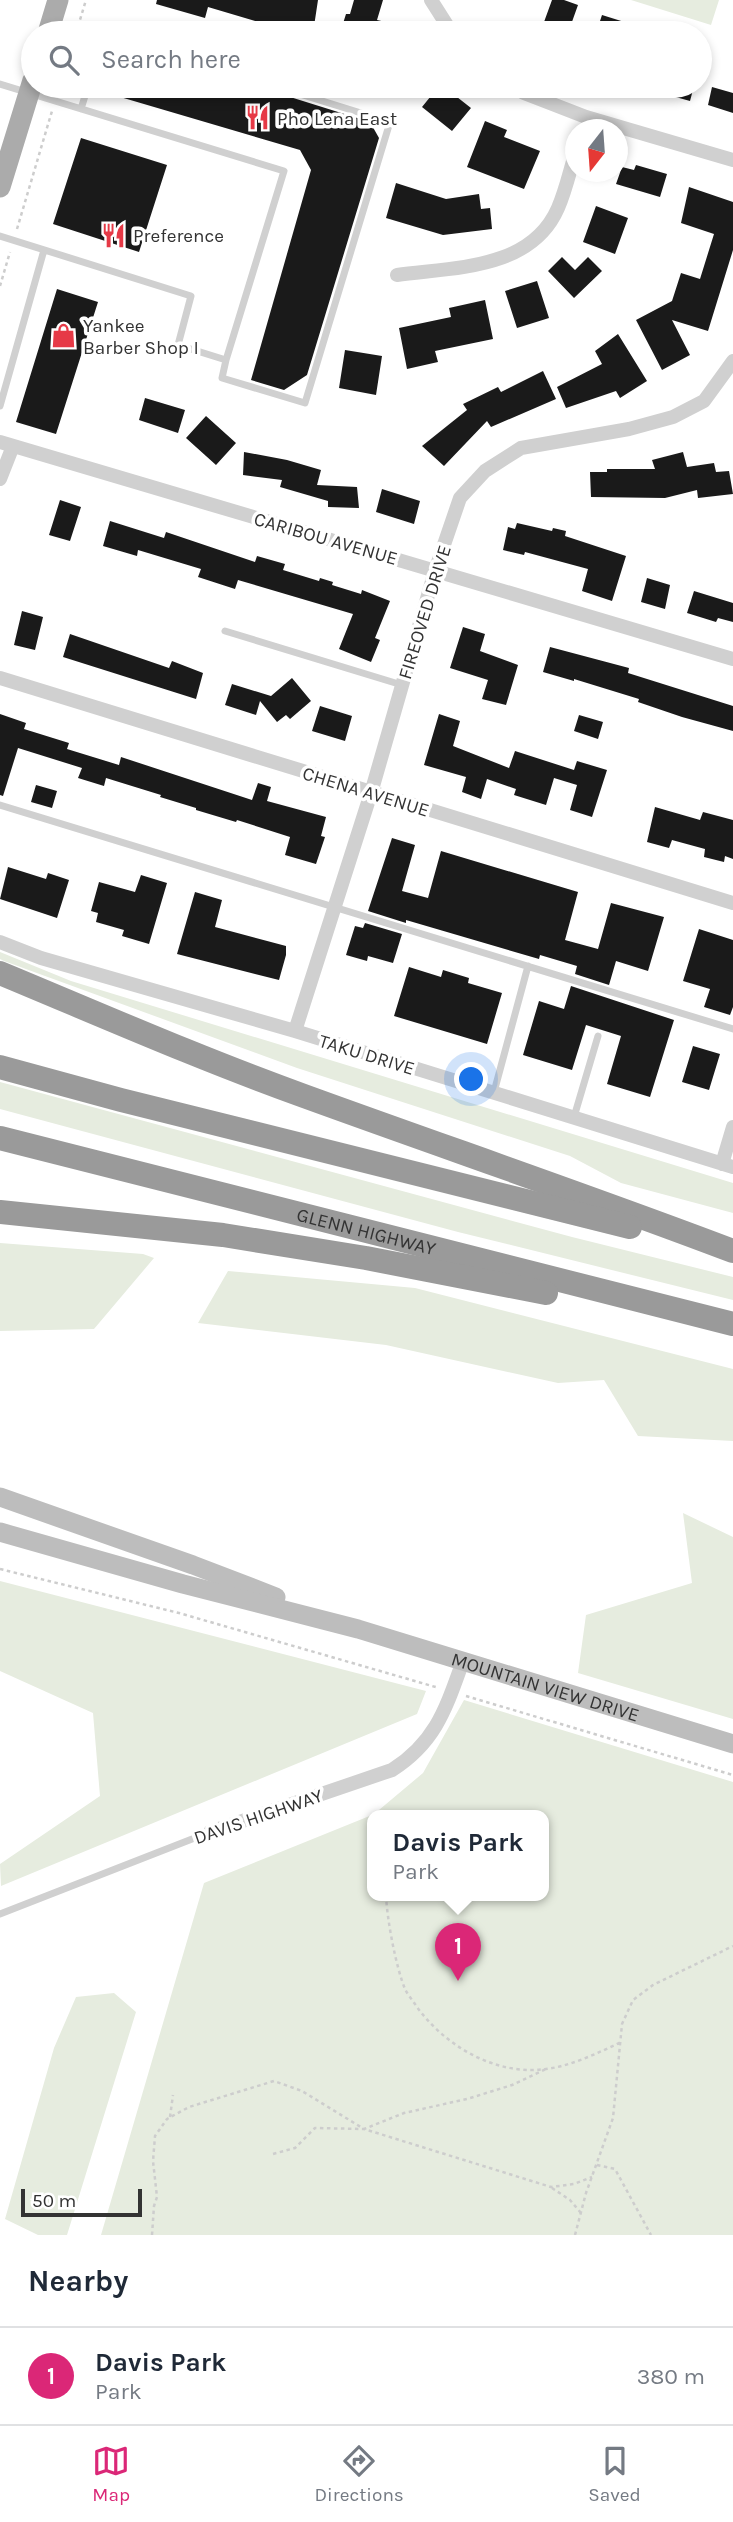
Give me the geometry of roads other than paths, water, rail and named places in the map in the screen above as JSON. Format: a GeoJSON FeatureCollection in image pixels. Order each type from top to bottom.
{"type":"FeatureCollection","features":[{"type":"Feature","properties":{"kind":"highway"},"geometry":{"type":"LineString","coordinates":[[0,973],[172,1045],[304,1096],[571,1190],[733,1252]]}},
{"type":"Feature","properties":{"kind":"highway"},"geometry":{"type":"LineString","coordinates":[[0,1067],[121,1100],[733,1252]]}},
{"type":"Feature","properties":{"kind":"highway","name":"GLENN HIGHWAY"},"geometry":{"type":"LineString","coordinates":[[0,1138],[733,1327]]}},
{"type":"Feature","properties":{"kind":"highway"},"geometry":{"type":"LineString","coordinates":[[0,1212],[223,1235],[288,1245],[733,1327]]}},
{"type":"Feature","properties":{"kind":"main road"},"geometry":{"type":"LineString","coordinates":[[52,21],[58,0]]}},
{"type":"Feature","properties":{"kind":"main road"},"geometry":{"type":"LineString","coordinates":[[1,177],[27,98]]}},
{"type":"Feature","properties":{"kind":"street"},"geometry":{"type":"LineString","coordinates":[[431,0],[444,21]]}},
{"type":"Feature","properties":{"kind":"street"},"geometry":{"type":"LineString","coordinates":[[534,98],[576,119]]}},
{"type":"Feature","properties":{"kind":"street"},"geometry":{"type":"LineString","coordinates":[[628,134],[733,160]]}},
{"type":"Feature","properties":{"kind":"street"},"geometry":{"type":"LineString","coordinates":[[397,275],[484,263],[510,256],[536,240],[558,209],[566,182]]}},
{"type":"Feature","properties":{"kind":"street","name":"FIREOVED DRIVE"},"geometry":{"type":"LineString","coordinates":[[295,1031],[371,793],[435,571],[460,498],[485,471],[521,448],[629,429],[673,417],[704,401],[733,361]]}},
{"type":"Feature","properties":{"kind":"street"},"geometry":{"type":"LineString","coordinates":[[0,479],[6,444]]}},
{"type":"Feature","properties":{"kind":"street","name":"CARIBOU AVENUE"},"geometry":{"type":"LineString","coordinates":[[6,444],[733,659]]}},
{"type":"Feature","properties":{"kind":"street","name":"CHENA AVENUE"},"geometry":{"type":"LineString","coordinates":[[0,678],[733,903]]}},
{"type":"Feature","properties":{"kind":"street","name":"TAKU DRIVE"},"geometry":{"type":"LineString","coordinates":[[0,942],[41,958],[295,1031],[728,1166]]}},
{"type":"Feature","properties":{"kind":"street"},"geometry":{"type":"LineString","coordinates":[[728,1166],[733,1127]]}},
{"type":"Feature","properties":{"kind":"street","name":"MOUNTAIN VIEW DRIVE"},"geometry":{"type":"LineString","coordinates":[[0,1497],[193,1565],[358,1629]]}},
{"type":"Feature","properties":{"kind":"street","name":"MOUNTAIN VIEW DRIVE"},"geometry":{"type":"LineString","coordinates":[[0,1532],[183,1584],[358,1629],[733,1744]]}},
{"type":"Feature","properties":{"kind":"street","name":"DAVIS HIGHWAY"},"geometry":{"type":"LineString","coordinates":[[210,1832],[392,1770],[422,1748],[434,1731],[463,1661]]}},
{"type":"Feature","properties":{"kind":"lane"},"geometry":{"type":"LineString","coordinates":[[0,84],[21,85]]}},
{"type":"Feature","properties":{"kind":"lane"},"geometry":{"type":"LineString","coordinates":[[50,98],[284,171],[222,378],[305,402],[390,122],[313,98]]}},
{"type":"Feature","properties":{"kind":"lane"},"geometry":{"type":"LineString","coordinates":[[81,109],[84,98]]}},
{"type":"Feature","properties":{"kind":"lane"},"geometry":{"type":"LineString","coordinates":[[0,236],[191,296],[178,345],[226,360]]}},
{"type":"Feature","properties":{"kind":"lane"},"geometry":{"type":"LineString","coordinates":[[0,406],[44,250]]}},
{"type":"Feature","properties":{"kind":"lane"},"geometry":{"type":"LineString","coordinates":[[225,631],[402,685]]}},
{"type":"Feature","properties":{"kind":"lane"},"geometry":{"type":"LineString","coordinates":[[0,805],[733,1029]]}},
{"type":"Feature","properties":{"kind":"lane"},"geometry":{"type":"LineString","coordinates":[[493,1093],[528,966]]}},
{"type":"Feature","properties":{"kind":"lane"},"geometry":{"type":"LineString","coordinates":[[574,1118],[598,1036]]}},
{"type":"Feature","properties":{"kind":"lane","name":"DAVIS HIGHWAY"},"geometry":{"type":"LineString","coordinates":[[0,1914],[210,1832]]}},
{"type":"Feature","properties":{"kind":"place","name":"Pho Lena East"},"geometry":{"type":"Point","coordinates":[257,118]}},
{"type":"Feature","properties":{"kind":"place","name":"Preference"},"geometry":{"type":"Point","coordinates":[113,235]}},
{"type":"Feature","properties":{"kind":"place","name":"Yankee Barber Shop I"},"geometry":{"type":"Point","coordinates":[63,336]}},
{"type":"Feature","properties":{"kind":"place","name":"Davis Park"},"geometry":{"type":"Point","coordinates":[458,1981]}}]}
